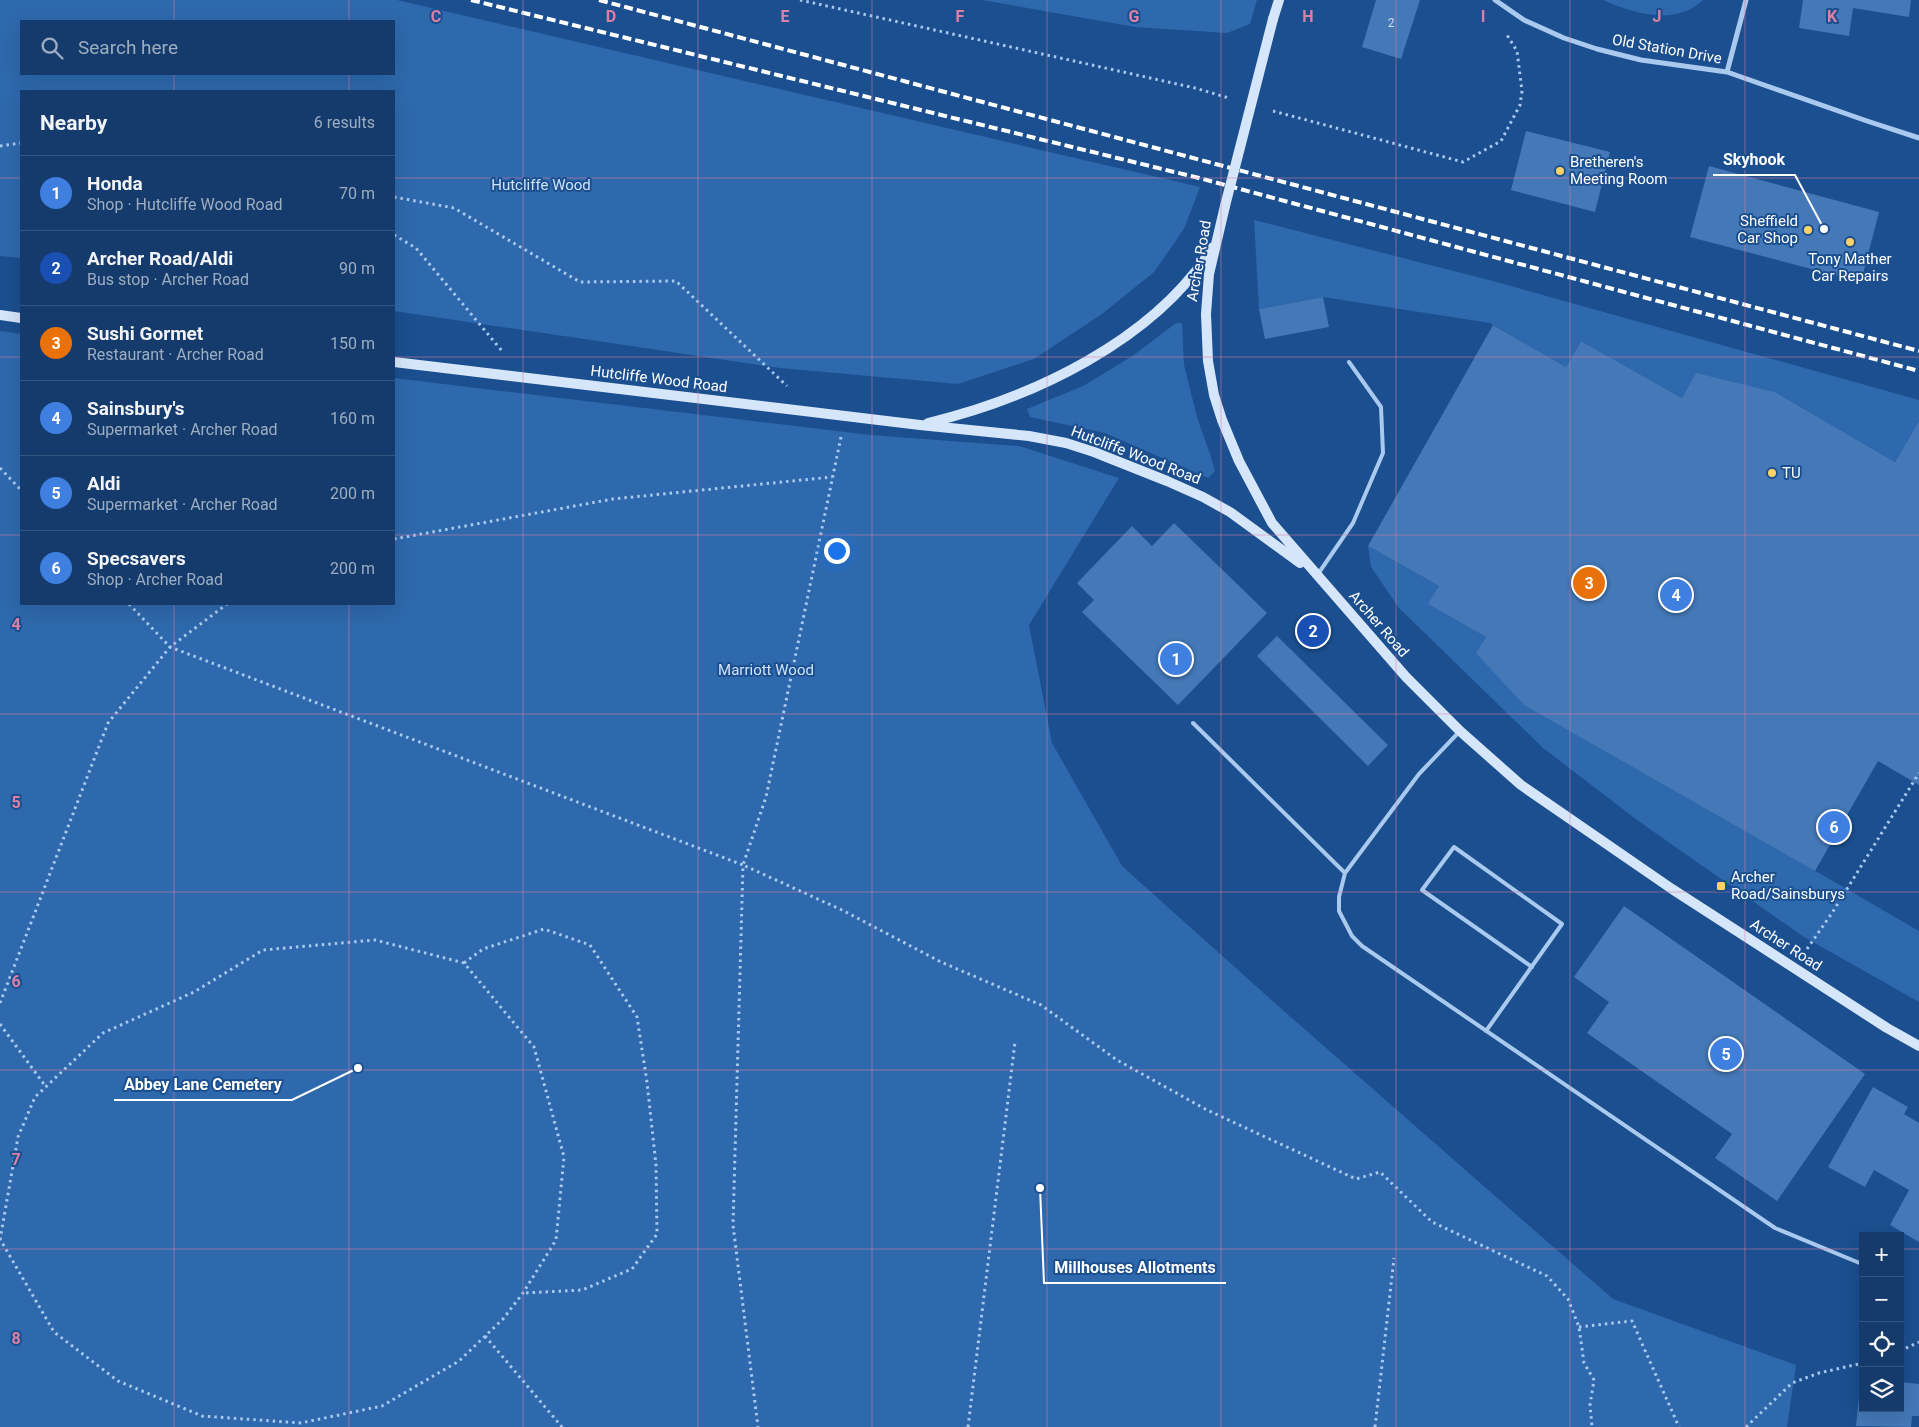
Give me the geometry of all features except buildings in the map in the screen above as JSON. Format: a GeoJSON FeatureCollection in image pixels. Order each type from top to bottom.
{"type":"FeatureCollection","features":[{"type":"Feature","properties":{"kind":"street","name":"Archer Road"},"geometry":{"type":"LineString","coordinates":[[1279,0],[1216,242],[1209,274],[1206,314],[1208,361],[1219,412],[1239,461],[1272,524],[1406,678],[1460,731],[1521,785],[1672,889],[1886,1028],[1919,1046]]}},
{"type":"Feature","properties":{"kind":"street","name":"Old Station Drive"},"geometry":{"type":"LineString","coordinates":[[1495,0],[1524,20],[1564,38],[1597,49],[1641,60],[1727,72],[1919,138]]}},
{"type":"Feature","properties":{"kind":"street","name":"Old Station Drive"},"geometry":{"type":"LineString","coordinates":[[1727,72],[1746,0]]}},
{"type":"Feature","properties":{"kind":"street","name":"Hutcliffe Wood Road"},"geometry":{"type":"LineString","coordinates":[[920,425],[960,415],[1003,400],[1050,380],[1108,349],[1158,310],[1200,264],[1216,242]]}},
{"type":"Feature","properties":{"kind":"street"},"geometry":{"type":"LineString","coordinates":[[0,315],[20,318]]}},
{"type":"Feature","properties":{"kind":"street","name":"Hutcliffe Wood Road"},"geometry":{"type":"LineString","coordinates":[[395,362],[920,425],[1029,436],[1066,442],[1167,481],[1230,512],[1317,576]]}},
{"type":"Feature","properties":{"kind":"lane"},"geometry":{"type":"LineString","coordinates":[[1317,576],[1352,523],[1383,453],[1381,407],[1349,362]]}},
{"type":"Feature","properties":{"kind":"lane"},"geometry":{"type":"LineString","coordinates":[[1193,723],[1345,873]]}},
{"type":"Feature","properties":{"kind":"lane"},"geometry":{"type":"LineString","coordinates":[[1460,731],[1419,774],[1345,873],[1339,896],[1339,911],[1352,936],[1362,946],[1775,1228],[1859,1263]]}},
{"type":"Feature","properties":{"kind":"lane"},"geometry":{"type":"LineString","coordinates":[[1486,1031],[1532,967],[1562,924],[1454,847],[1422,890],[1532,967]]}},
{"type":"Feature","properties":{"kind":"path"},"geometry":{"type":"LineString","coordinates":[[800,0],[1195,88],[1234,99]]}},
{"type":"Feature","properties":{"kind":"path"},"geometry":{"type":"LineString","coordinates":[[1272,110],[1462,162],[1501,141],[1520,105],[1522,91],[1517,51],[1503,28]]}},
{"type":"Feature","properties":{"kind":"path"},"geometry":{"type":"LineString","coordinates":[[0,146],[20,143]]}},
{"type":"Feature","properties":{"kind":"path"},"geometry":{"type":"LineString","coordinates":[[395,197],[454,208],[580,282],[676,281],[815,412]]}},
{"type":"Feature","properties":{"kind":"path"},"geometry":{"type":"LineString","coordinates":[[395,236],[416,248],[526,378]]}},
{"type":"Feature","properties":{"kind":"path"},"geometry":{"type":"LineString","coordinates":[[758,1427],[733,1225],[742,865],[766,797],[845,416]]}},
{"type":"Feature","properties":{"kind":"path"},"geometry":{"type":"LineString","coordinates":[[0,468],[20,489]]}},
{"type":"Feature","properties":{"kind":"path"},"geometry":{"type":"LineString","coordinates":[[395,540],[613,499],[832,477]]}},
{"type":"Feature","properties":{"kind":"path"},"geometry":{"type":"LineString","coordinates":[[130,605],[170,646],[742,865],[842,910],[941,962],[1041,1005],[1117,1060],[1207,1110],[1356,1179],[1380,1172],[1432,1222],[1546,1276],[1568,1299],[1579,1327],[1584,1363],[1594,1380],[1590,1405],[1592,1427]]}},
{"type":"Feature","properties":{"kind":"path"},"geometry":{"type":"LineString","coordinates":[[0,1003],[108,723],[170,646],[226,605]]}},
{"type":"Feature","properties":{"kind":"path"},"geometry":{"type":"LineString","coordinates":[[1794,968],[1832,913],[1919,774]]}},
{"type":"Feature","properties":{"kind":"path"},"geometry":{"type":"LineString","coordinates":[[464,963],[483,949],[544,929],[590,945],[637,1017],[647,1082],[656,1165],[658,1234],[632,1269],[582,1290],[523,1293]]}},
{"type":"Feature","properties":{"kind":"path"},"geometry":{"type":"LineString","coordinates":[[375,940],[464,963],[534,1047],[564,1157],[556,1240],[523,1293],[503,1319],[459,1361],[382,1406],[301,1423],[202,1416],[118,1381],[54,1332],[0,1240],[18,1137],[35,1097],[46,1087],[103,1033],[194,992],[263,950],[375,940]]}},
{"type":"Feature","properties":{"kind":"path"},"geometry":{"type":"LineString","coordinates":[[0,1024],[46,1087]]}},
{"type":"Feature","properties":{"kind":"path"},"geometry":{"type":"LineString","coordinates":[[968,1427],[1015,1042]]}},
{"type":"Feature","properties":{"kind":"path"},"geometry":{"type":"LineString","coordinates":[[1375,1427],[1394,1258]]}},
{"type":"Feature","properties":{"kind":"path"},"geometry":{"type":"LineString","coordinates":[[1579,1327],[1632,1321],[1679,1427]]}},
{"type":"Feature","properties":{"kind":"path"},"geometry":{"type":"LineString","coordinates":[[485,1336],[562,1427]]}},
{"type":"Feature","properties":{"kind":"path"},"geometry":{"type":"LineString","coordinates":[[1904,1350],[1919,1342]]}},
{"type":"Feature","properties":{"kind":"path"},"geometry":{"type":"LineString","coordinates":[[1746,1427],[1792,1383],[1818,1373],[1859,1364]]}},
{"type":"Feature","properties":{"kind":"green space","name":"Hutcliffe Wood"},"geometry":{"type":"Polygon","coordinates":[[[0,0],[397,0],[1200,187],[1184,229],[1154,272],[1102,314],[1034,359],[958,384],[780,368],[395,311],[395,90],[20,90],[20,258],[0,256],[0,0]]]}},
{"type":"Feature","properties":{"kind":"green space"},"geometry":{"type":"Polygon","coordinates":[[[982,0],[1257,0],[1250,24],[1227,33],[1135,27],[982,0]]]}},
{"type":"Feature","properties":{"kind":"green space"},"geometry":{"type":"Polygon","coordinates":[[[1603,0],[1703,0],[1686,11],[1674,14],[1653,15],[1632,11],[1603,0]]]}},
{"type":"Feature","properties":{"kind":"green space"},"geometry":{"type":"Polygon","coordinates":[[[1254,220],[1493,281],[1919,400],[1919,421],[1895,462],[1775,392],[1696,374],[1682,398],[1581,341],[1566,367],[1490,323],[1323,297],[1259,309],[1254,220]]]}},
{"type":"Feature","properties":{"kind":"green space"},"geometry":{"type":"Polygon","coordinates":[[[1176,323],[1182,323],[1184,365],[1197,417],[1215,471],[1208,478],[1105,433],[1030,417],[1027,409],[1083,386],[1131,357],[1176,323]]]}},
{"type":"Feature","properties":{"kind":"green space","name":"Marriott Wood"},"geometry":{"type":"Polygon","coordinates":[[[0,331],[20,334],[20,605],[395,605],[395,378],[870,435],[1019,446],[1119,478],[1029,625],[1052,743],[1122,866],[1277,1005],[1613,1299],[1796,1365],[1787,1427],[0,1427],[0,331]]]}},
{"type":"Feature","properties":{"kind":"green space"},"geometry":{"type":"Polygon","coordinates":[[[1368,546],[1439,586],[1429,604],[1486,637],[1477,653],[1745,830],[1919,931],[1919,1002],[1804,937],[1637,820],[1543,748],[1399,608],[1371,567],[1368,546]]]}},
{"type":"Feature","properties":{"kind":"railway"},"geometry":{"type":"LineString","coordinates":[[471,0],[1199,178],[1919,371]]}},
{"type":"Feature","properties":{"kind":"railway"},"geometry":{"type":"LineString","coordinates":[[599,0],[1919,351]]}},
{"type":"Feature","properties":{"kind":"place","name":"Bretheren's Meeting Room"},"geometry":{"type":"Point","coordinates":[1560,171]}},
{"type":"Feature","properties":{"kind":"place","name":"Skyhook"},"geometry":{"type":"Point","coordinates":[1824,229]}},
{"type":"Feature","properties":{"kind":"place","name":"Sheffield Car Shop"},"geometry":{"type":"Point","coordinates":[1808,230]}},
{"type":"Feature","properties":{"kind":"place","name":"Tony Mather Car Repairs"},"geometry":{"type":"Point","coordinates":[1850,242]}},
{"type":"Feature","properties":{"kind":"place","name":"TU"},"geometry":{"type":"Point","coordinates":[1772,473]}},
{"type":"Feature","properties":{"kind":"place","name":"Sushi Gormet"},"geometry":{"type":"Point","coordinates":[1589,583]}},
{"type":"Feature","properties":{"kind":"place","name":"Sainsbury's"},"geometry":{"type":"Point","coordinates":[1676,595]}},
{"type":"Feature","properties":{"kind":"place","name":"Archer Road/Aldi"},"geometry":{"type":"Point","coordinates":[1313,631]}},
{"type":"Feature","properties":{"kind":"place","name":"Honda"},"geometry":{"type":"Point","coordinates":[1176,659]}},
{"type":"Feature","properties":{"kind":"place","name":"Specsavers"},"geometry":{"type":"Point","coordinates":[1834,827]}},
{"type":"Feature","properties":{"kind":"place","name":"Archer Road/Sainsburys"},"geometry":{"type":"Point","coordinates":[1721,886]}},
{"type":"Feature","properties":{"kind":"place","name":"Aldi"},"geometry":{"type":"Point","coordinates":[1726,1054]}},
{"type":"Feature","properties":{"kind":"place","name":"Abbey Lane Cemetery"},"geometry":{"type":"Point","coordinates":[358,1068]}},
{"type":"Feature","properties":{"kind":"place","name":"Millhouses Allotments"},"geometry":{"type":"Point","coordinates":[1040,1188]}}]}
